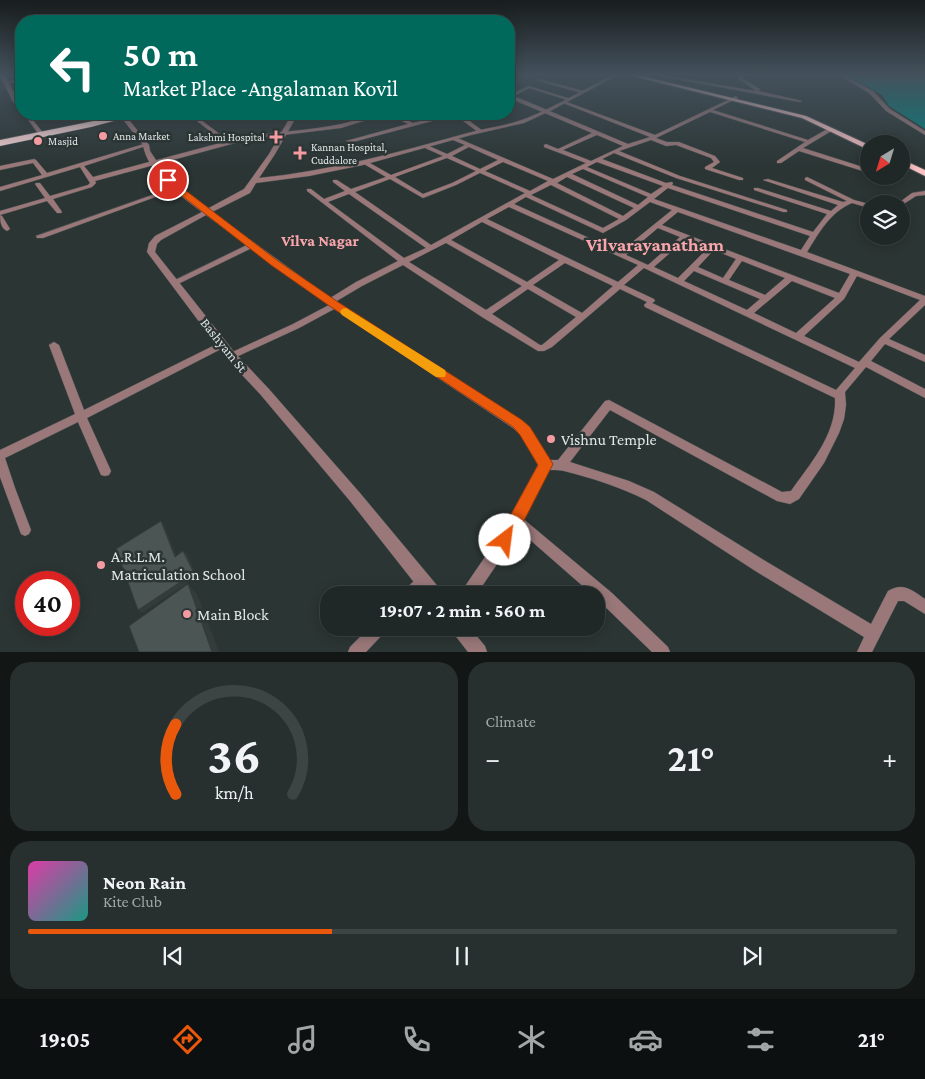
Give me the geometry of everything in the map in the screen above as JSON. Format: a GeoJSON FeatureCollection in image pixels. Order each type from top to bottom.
{"type":"FeatureCollection","features":[{"type":"Feature","properties":{"kind":"highway"},"geometry":{"type":"LineString","coordinates":[[0,143],[110,120]]}},
{"type":"Feature","properties":{"kind":"main road"},"geometry":{"type":"LineString","coordinates":[[761,105],[804,117],[860,140]]}},
{"type":"Feature","properties":{"kind":"main road"},"geometry":{"type":"LineString","coordinates":[[833,128],[860,143]]}},
{"type":"Feature","properties":{"kind":"main road"},"geometry":{"type":"LineString","coordinates":[[910,166],[925,173]]}},
{"type":"Feature","properties":{"kind":"main road"},"geometry":{"type":"LineString","coordinates":[[910,170],[925,177]]}},
{"type":"Feature","properties":{"kind":"street"},"geometry":{"type":"LineString","coordinates":[[530,105],[628,146]]}},
{"type":"Feature","properties":{"kind":"street"},"geometry":{"type":"LineString","coordinates":[[254,181],[287,179],[366,163],[480,131],[515,124],[557,105]]}},
{"type":"Feature","properties":{"kind":"street"},"geometry":{"type":"LineString","coordinates":[[578,105],[666,144],[677,143],[713,157],[718,162],[707,168],[741,179]]}},
{"type":"Feature","properties":{"kind":"street"},"geometry":{"type":"LineString","coordinates":[[231,356],[296,326],[359,284],[431,248],[508,204],[614,151],[653,137],[721,105]]}},
{"type":"Feature","properties":{"kind":"street"},"geometry":{"type":"LineString","coordinates":[[884,105],[925,133]]}},
{"type":"Feature","properties":{"kind":"street"},"geometry":{"type":"LineString","coordinates":[[712,111],[808,142]]}},
{"type":"Feature","properties":{"kind":"street"},"geometry":{"type":"LineString","coordinates":[[31,120],[42,135]]}},
{"type":"Feature","properties":{"kind":"street"},"geometry":{"type":"LineString","coordinates":[[126,120],[146,145],[153,163],[177,188],[252,246],[332,303],[517,424],[525,431],[545,464]]}},
{"type":"Feature","properties":{"kind":"street"},"geometry":{"type":"LineString","coordinates":[[198,120],[227,142]]}},
{"type":"Feature","properties":{"kind":"street","name":"Bashyam St"},"geometry":{"type":"LineString","coordinates":[[291,120],[247,191],[158,238],[151,247],[151,252],[231,356],[356,497],[426,586]]}},
{"type":"Feature","properties":{"kind":"street"},"geometry":{"type":"LineString","coordinates":[[90,180],[227,142],[284,132],[341,126],[362,120]]}},
{"type":"Feature","properties":{"kind":"street"},"geometry":{"type":"LineString","coordinates":[[403,120],[414,125]]}},
{"type":"Feature","properties":{"kind":"street"},"geometry":{"type":"LineString","coordinates":[[349,141],[433,120]]}},
{"type":"Feature","properties":{"kind":"street"},"geometry":{"type":"LineString","coordinates":[[464,120],[480,131]]}},
{"type":"Feature","properties":{"kind":"street"},"geometry":{"type":"LineString","coordinates":[[779,162],[833,128]]}},
{"type":"Feature","properties":{"kind":"street"},"geometry":{"type":"LineString","coordinates":[[557,150],[596,133]]}},
{"type":"Feature","properties":{"kind":"street"},"geometry":{"type":"LineString","coordinates":[[455,139],[553,183],[624,219]]}},
{"type":"Feature","properties":{"kind":"street"},"geometry":{"type":"LineString","coordinates":[[0,189],[146,145]]}},
{"type":"Feature","properties":{"kind":"street"},"geometry":{"type":"LineString","coordinates":[[324,201],[447,156],[467,146]]}},
{"type":"Feature","properties":{"kind":"street"},"geometry":{"type":"LineString","coordinates":[[546,146],[814,236]]}},
{"type":"Feature","properties":{"kind":"street"},"geometry":{"type":"LineString","coordinates":[[427,147],[480,170],[599,230],[608,230],[678,177]]}},
{"type":"Feature","properties":{"kind":"street"},"geometry":{"type":"LineString","coordinates":[[799,149],[860,168]]}},
{"type":"Feature","properties":{"kind":"street"},"geometry":{"type":"LineString","coordinates":[[614,151],[678,177],[785,211]]}},
{"type":"Feature","properties":{"kind":"street"},"geometry":{"type":"LineString","coordinates":[[366,163],[423,196],[454,184],[502,160]]}},
{"type":"Feature","properties":{"kind":"street"},"geometry":{"type":"LineString","coordinates":[[0,168],[34,161],[45,175]]}},
{"type":"Feature","properties":{"kind":"street"},"geometry":{"type":"LineString","coordinates":[[7,229],[0,215],[90,186],[93,183],[83,167]]}},
{"type":"Feature","properties":{"kind":"street"},"geometry":{"type":"LineString","coordinates":[[561,465],[609,404],[781,497],[790,498],[795,495],[835,432],[840,415],[840,391],[883,340],[925,300],[803,253],[677,209],[583,167]]}},
{"type":"Feature","properties":{"kind":"street"},"geometry":{"type":"LineString","coordinates":[[568,175],[639,208]]}},
{"type":"Feature","properties":{"kind":"street"},"geometry":{"type":"LineString","coordinates":[[807,179],[860,203]]}},
{"type":"Feature","properties":{"kind":"street"},"geometry":{"type":"LineString","coordinates":[[766,180],[841,204]]}},
{"type":"Feature","properties":{"kind":"street"},"geometry":{"type":"LineString","coordinates":[[335,181],[431,248]]}},
{"type":"Feature","properties":{"kind":"street"},"geometry":{"type":"LineString","coordinates":[[38,184],[59,212]]}},
{"type":"Feature","properties":{"kind":"street"},"geometry":{"type":"LineString","coordinates":[[40,236],[177,188]]}},
{"type":"Feature","properties":{"kind":"street"},"geometry":{"type":"LineString","coordinates":[[756,189],[832,213]]}},
{"type":"Feature","properties":{"kind":"street"},"geometry":{"type":"LineString","coordinates":[[309,190],[404,262],[538,348],[544,348],[619,286],[685,236]]}},
{"type":"Feature","properties":{"kind":"street"},"geometry":{"type":"LineString","coordinates":[[910,197],[914,194],[925,193]]}},
{"type":"Feature","properties":{"kind":"street"},"geometry":{"type":"LineString","coordinates":[[803,253],[832,213],[841,204],[852,201]]}},
{"type":"Feature","properties":{"kind":"street"},"geometry":{"type":"LineString","coordinates":[[508,204],[925,394]]}},
{"type":"Feature","properties":{"kind":"street"},"geometry":{"type":"LineString","coordinates":[[621,255],[677,209]]}},
{"type":"Feature","properties":{"kind":"street"},"geometry":{"type":"LineString","coordinates":[[481,219],[840,396]]}},
{"type":"Feature","properties":{"kind":"street"},"geometry":{"type":"LineString","coordinates":[[658,226],[841,297]]}},
{"type":"Feature","properties":{"kind":"street"},"geometry":{"type":"LineString","coordinates":[[445,239],[525,286],[583,316]]}},
{"type":"Feature","properties":{"kind":"street"},"geometry":{"type":"LineString","coordinates":[[175,282],[252,246]]}},
{"type":"Feature","properties":{"kind":"street"},"geometry":{"type":"LineString","coordinates":[[680,281],[713,247]]}},
{"type":"Feature","properties":{"kind":"street"},"geometry":{"type":"LineString","coordinates":[[725,281],[741,258]]}},
{"type":"Feature","properties":{"kind":"street"},"geometry":{"type":"LineString","coordinates":[[485,315],[564,260]]}},
{"type":"Feature","properties":{"kind":"street"},"geometry":{"type":"LineString","coordinates":[[694,268],[767,299]]}},
{"type":"Feature","properties":{"kind":"street"},"geometry":{"type":"LineString","coordinates":[[797,337],[841,297],[854,274]]}},
{"type":"Feature","properties":{"kind":"street"},"geometry":{"type":"LineString","coordinates":[[748,314],[790,278]]}},
{"type":"Feature","properties":{"kind":"street"},"geometry":{"type":"LineString","coordinates":[[883,340],[925,359]]}},
{"type":"Feature","properties":{"kind":"street"},"geometry":{"type":"LineString","coordinates":[[54,345],[81,416],[105,471]]}},
{"type":"Feature","properties":{"kind":"street"},"geometry":{"type":"LineString","coordinates":[[25,530],[9,488],[0,456],[222,345]]}},
{"type":"Feature","properties":{"kind":"street"},"geometry":{"type":"LineString","coordinates":[[545,464],[561,465],[629,486],[650,496],[873,634]]}},
{"type":"Feature","properties":{"kind":"street"},"geometry":{"type":"LineString","coordinates":[[473,586],[517,521],[545,464]]}},
{"type":"Feature","properties":{"kind":"street"},"geometry":{"type":"LineString","coordinates":[[517,521],[607,598],[663,652]]}},
{"type":"Feature","properties":{"kind":"street"},"geometry":{"type":"LineString","coordinates":[[419,586],[423,582]]}},
{"type":"Feature","properties":{"kind":"street"},"geometry":{"type":"LineString","coordinates":[[864,652],[893,596],[898,593],[907,595],[925,607]]}},
{"type":"Feature","properties":{"kind":"street"},"geometry":{"type":"LineString","coordinates":[[355,652],[370,636]]}},
{"type":"Feature","properties":{"kind":"street"},"geometry":{"type":"LineString","coordinates":[[466,636],[479,652]]}},
{"type":"Feature","properties":{"kind":"water"},"geometry":{"type":"Polygon","coordinates":[[[925,105],[925,129],[889,106],[925,105]]]}},
{"type":"Feature","properties":{"kind":"building"},"geometry":{"type":"Polygon","coordinates":[[[161,521],[175,557],[183,551],[194,573],[138,610],[116,549],[161,521]]]}},
{"type":"Feature","properties":{"kind":"building","name":"Main Block"},"geometry":{"type":"Polygon","coordinates":[[[188,584],[212,652],[139,652],[129,626],[188,584]]]}},
{"type":"Feature","properties":{"kind":"slow traffic"},"geometry":{"type":"LineString","coordinates":[[346,312],[440,373]]}},
{"type":"Feature","properties":{"kind":"place","name":"Anna Market"},"geometry":{"type":"Point","coordinates":[103,136]}},
{"type":"Feature","properties":{"kind":"place","name":"Lakshmi Hospital"},"geometry":{"type":"Point","coordinates":[276,137]}},
{"type":"Feature","properties":{"kind":"place","name":"Masjid"},"geometry":{"type":"Point","coordinates":[38,141]}},
{"type":"Feature","properties":{"kind":"place","name":"Kannan Hospital, Cuddalore"},"geometry":{"type":"Point","coordinates":[300,153]}},
{"type":"Feature","properties":{"kind":"place","name":"Vishnu Temple"},"geometry":{"type":"Point","coordinates":[551,439]}},
{"type":"Feature","properties":{"kind":"place","name":"A.R.L.M. Matriculation School"},"geometry":{"type":"Point","coordinates":[101,565]}},
{"type":"Feature","properties":{"kind":"place","name":"Main Block"},"geometry":{"type":"Point","coordinates":[187,614]}},
{"type":"Feature","properties":{"kind":"district","name":"Vilva Nagar"},"geometry":{"type":"Point","coordinates":[320,240]}},
{"type":"Feature","properties":{"kind":"district","name":"Vilvarayanatham"},"geometry":{"type":"Point","coordinates":[655,244]}},
{"type":"Feature","properties":{"kind":"route"},"geometry":{"type":"LineString","coordinates":[[168,180],[179,191],[275,263],[525,431],[545,464],[517,521],[505,540]]}}]}
